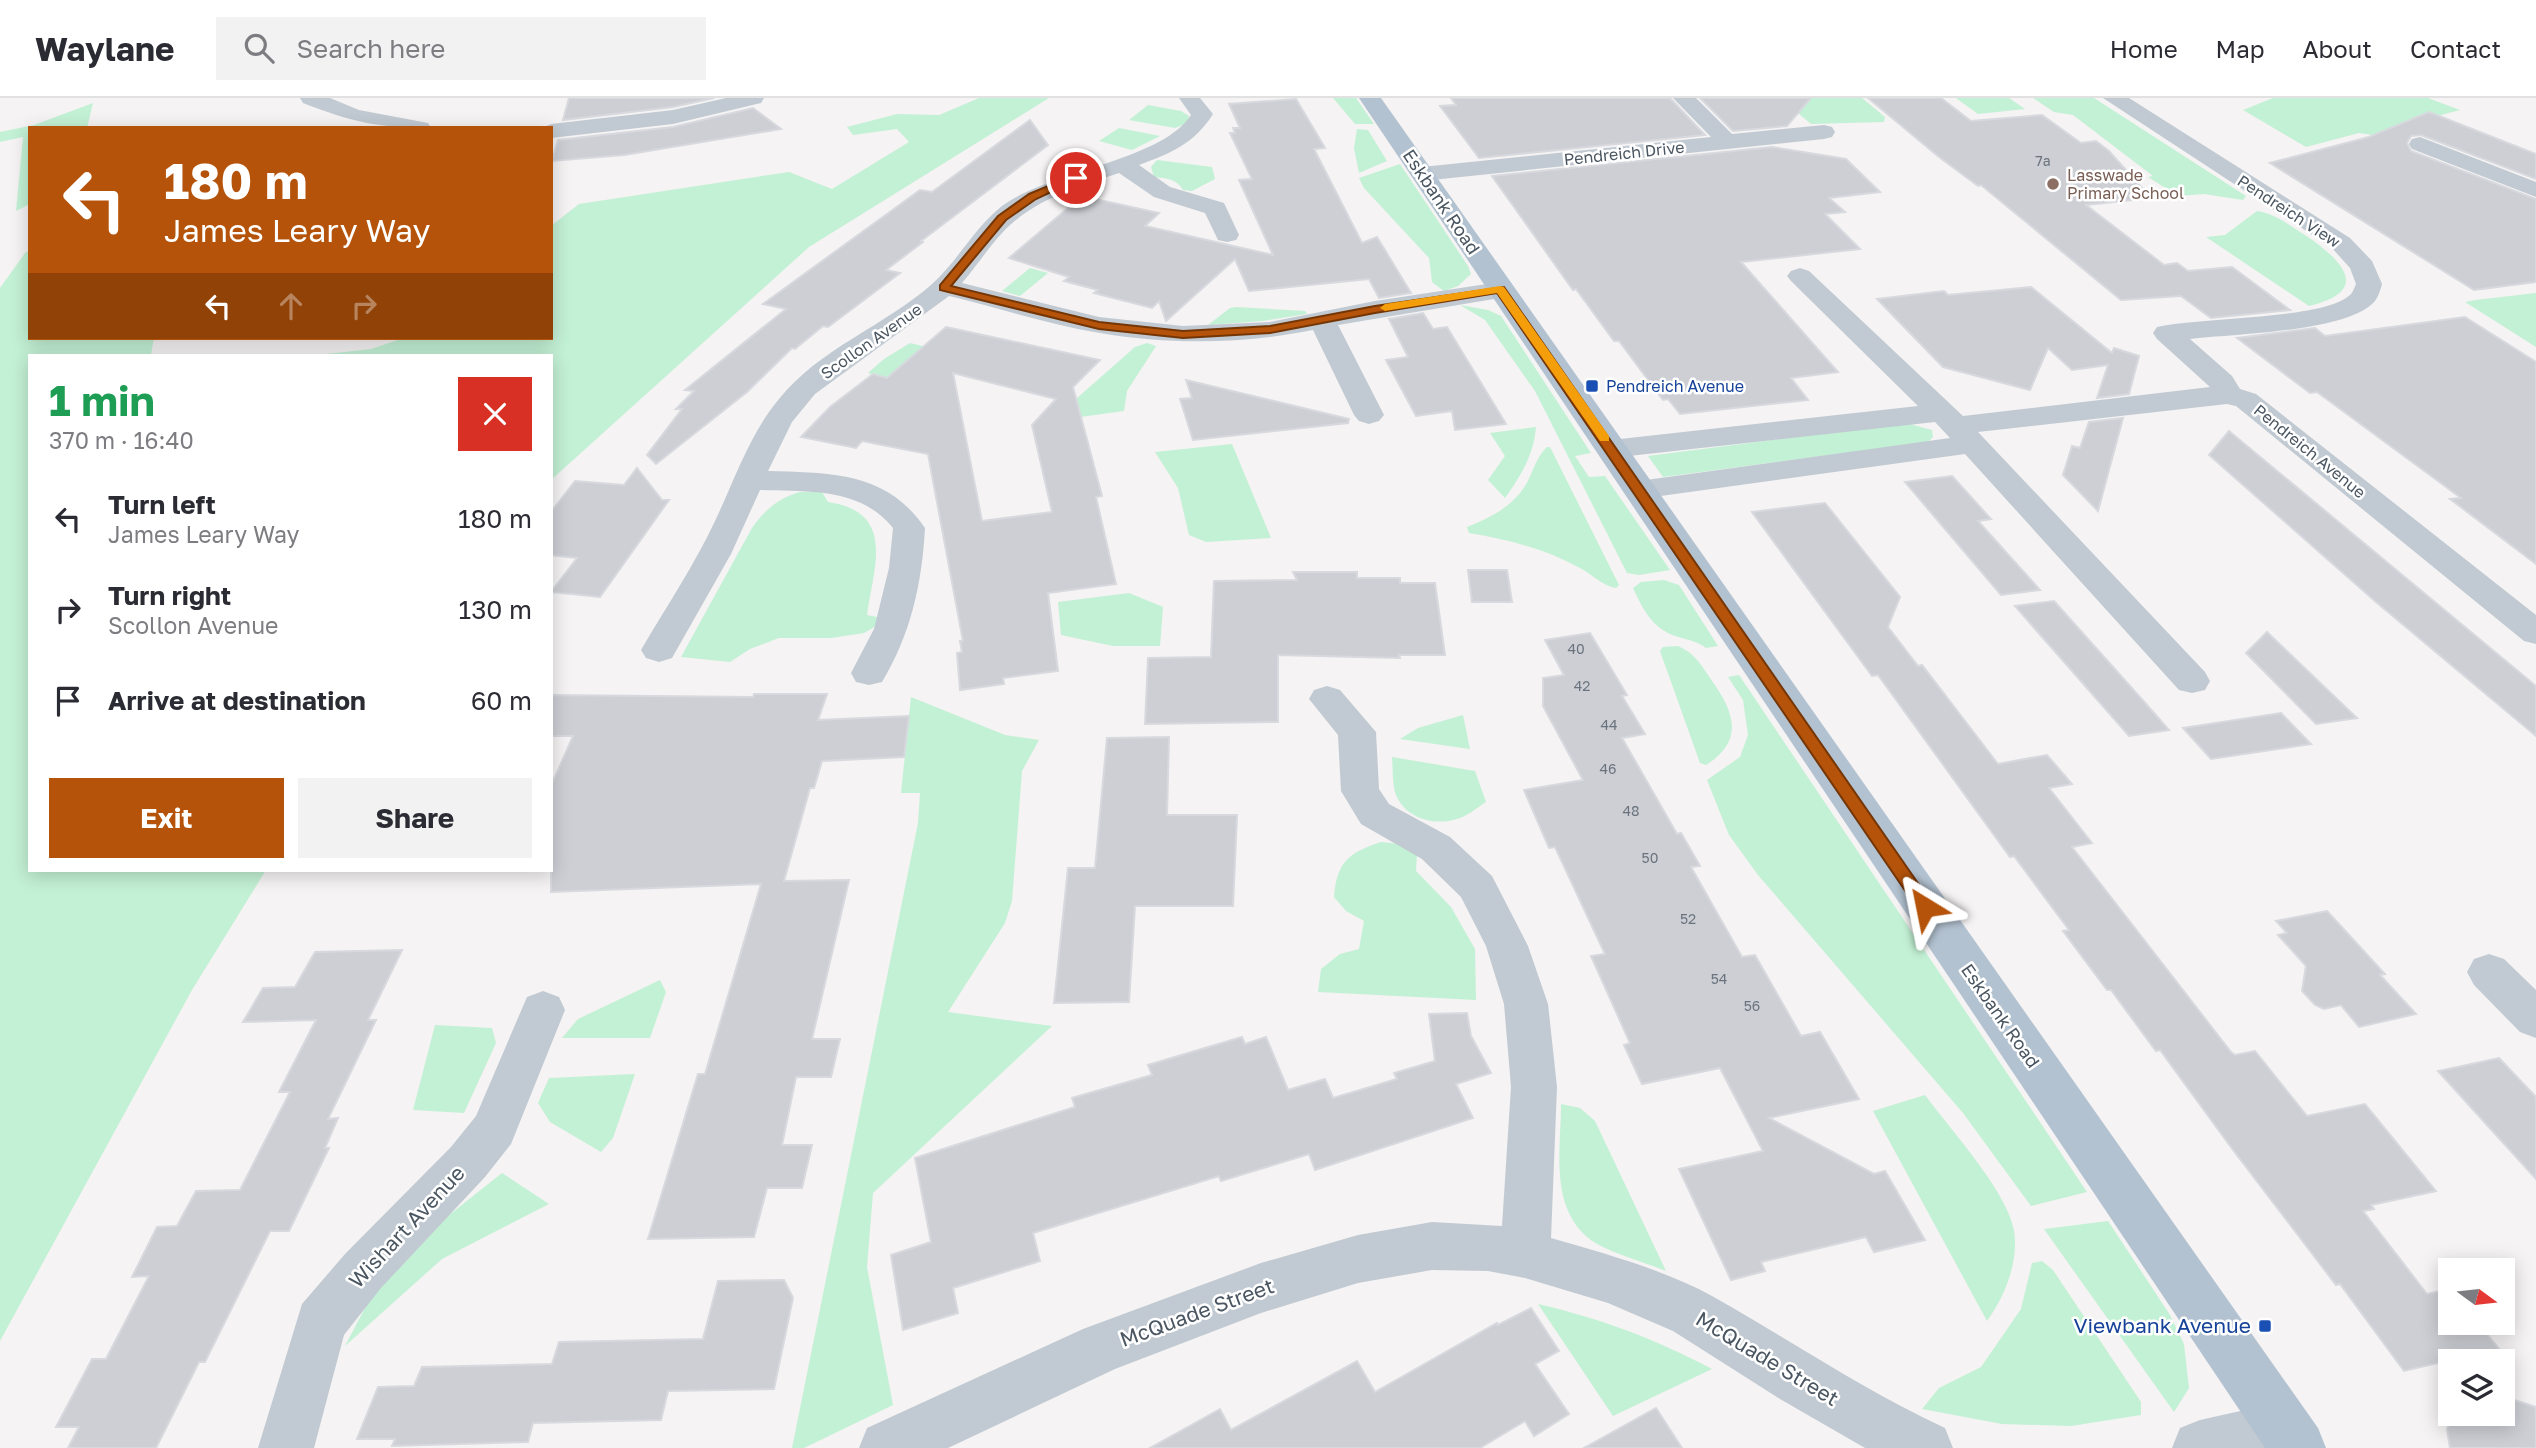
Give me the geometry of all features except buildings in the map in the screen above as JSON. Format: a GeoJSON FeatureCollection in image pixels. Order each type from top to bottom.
{"type":"FeatureCollection","features":[{"type":"Feature","properties":{"kind":"main road","name":"Eskbank Road"},"geometry":{"type":"LineString","coordinates":[[1370,98],[2292,1438]]}},
{"type":"Feature","properties":{"kind":"street"},"geometry":{"type":"LineString","coordinates":[[311,98],[352,115],[410,126]]}},
{"type":"Feature","properties":{"kind":"street"},"geometry":{"type":"LineString","coordinates":[[553,131],[673,117],[752,98]]}},
{"type":"Feature","properties":{"kind":"street"},"geometry":{"type":"LineString","coordinates":[[1684,98],[1720,132],[1723,139]]}},
{"type":"Feature","properties":{"kind":"street","name":"Pendreich View"},"geometry":{"type":"LineString","coordinates":[[2114,98],[2341,243],[2364,266],[2368,287],[2357,304],[2327,316],[2166,332],[2222,382],[2228,395]]}},
{"type":"Feature","properties":{"kind":"street","name":"Scollon Avenue"},"geometry":{"type":"LineString","coordinates":[[659,650],[722,540],[751,480],[764,442],[780,416],[804,388],[923,305],[944,287],[1002,218],[1060,183],[1153,153],[1200,120],[1202,114],[1189,99]]}},
{"type":"Feature","properties":{"kind":"street","name":"Pendreich Drive"},"geometry":{"type":"LineString","coordinates":[[1422,174],[1712,144],[1723,139],[1824,132]]}},
{"type":"Feature","properties":{"kind":"street"},"geometry":{"type":"LineString","coordinates":[[2420,144],[2536,190]]}},
{"type":"Feature","properties":{"kind":"street"},"geometry":{"type":"LineString","coordinates":[[1122,164],[1162,192],[1215,208],[1227,235]]}},
{"type":"Feature","properties":{"kind":"street"},"geometry":{"type":"LineString","coordinates":[[1800,275],[1956,427],[2192,681]]}},
{"type":"Feature","properties":{"kind":"street"},"geometry":{"type":"LineString","coordinates":[[944,287],[1099,325],[1142,331],[1222,334],[1270,330],[1500,290]]}},
{"type":"Feature","properties":{"kind":"street"},"geometry":{"type":"LineString","coordinates":[[1322,320],[1369,415]]}},
{"type":"Feature","properties":{"kind":"street","name":"Pendreich Avenue"},"geometry":{"type":"LineString","coordinates":[[1611,449],[1956,427],[2228,395],[2246,400],[2259,408],[2536,633]]}},
{"type":"Feature","properties":{"kind":"street","name":"Pendreich Avenue"},"geometry":{"type":"LineString","coordinates":[[1639,490],[1956,427]]}},
{"type":"Feature","properties":{"kind":"street"},"geometry":{"type":"LineString","coordinates":[[751,480],[832,485],[859,491],[880,498],[896,511],[909,528],[906,568],[891,629],[869,673]]}},
{"type":"Feature","properties":{"kind":"street"},"geometry":{"type":"LineString","coordinates":[[1327,699],[1357,732],[1360,791],[1375,814],[1436,848],[1476,887],[1507,946],[1526,1004],[1534,1087],[1525,1254]]}},
{"type":"Feature","properties":{"kind":"street"},"geometry":{"type":"LineString","coordinates":[[2489,972],[2536,1019]]}},
{"type":"Feature","properties":{"kind":"street","name":"Wishart Avenue"},"geometry":{"type":"LineString","coordinates":[[286,1448],[321,1322],[363,1271],[468,1162],[494,1129],[542,1010]]}},
{"type":"Feature","properties":{"kind":"street","name":"McQuade Street"},"geometry":{"type":"LineString","coordinates":[[887,1448],[1102,1348],[1261,1288],[1358,1259],[1432,1245],[1488,1247],[1525,1254],[1612,1280],[1691,1313],[1875,1424],[1925,1448]]}},
{"type":"Feature","properties":{"kind":"street"},"geometry":{"type":"LineString","coordinates":[[2200,1448],[2292,1438]]}},
{"type":"Feature","properties":{"kind":"green space"},"geometry":{"type":"Polygon","coordinates":[[[979,98],[1049,98],[809,247],[553,478],[553,354],[326,354],[371,349],[398,340],[553,340],[553,224],[579,204],[789,172],[832,189],[909,142],[897,129],[853,135],[847,127],[897,114],[939,115],[979,98]]]}},
{"type":"Feature","properties":{"kind":"green space"},"geometry":{"type":"Polygon","coordinates":[[[1333,98],[1356,98],[1374,124],[1355,124],[1333,98]]]}},
{"type":"Feature","properties":{"kind":"green space"},"geometry":{"type":"Polygon","coordinates":[[[1780,98],[1862,98],[1885,117],[1884,122],[1811,124],[1780,98]]]}},
{"type":"Feature","properties":{"kind":"green space"},"geometry":{"type":"Polygon","coordinates":[[[1956,98],[2009,98],[2025,109],[1978,114],[1956,98]]]}},
{"type":"Feature","properties":{"kind":"green space"},"geometry":{"type":"Polygon","coordinates":[[[2033,98],[2094,98],[2246,196],[2243,200],[2204,194],[2178,196],[2148,177],[2153,176],[2073,115],[2054,112],[2033,98]]]}},
{"type":"Feature","properties":{"kind":"green space"},"geometry":{"type":"Polygon","coordinates":[[[2273,98],[2428,98],[2460,110],[2392,128],[2399,139],[2359,133],[2306,147],[2243,110],[2273,98]]]}},
{"type":"Feature","properties":{"kind":"green space"},"geometry":{"type":"Polygon","coordinates":[[[93,103],[87,126],[29,126],[93,103]]]}},
{"type":"Feature","properties":{"kind":"green space"},"geometry":{"type":"Polygon","coordinates":[[[1148,105],[1181,111],[1189,116],[1188,123],[1175,128],[1129,120],[1148,105]]]}},
{"type":"Feature","properties":{"kind":"green space"},"geometry":{"type":"Polygon","coordinates":[[[28,126],[28,205],[16,211],[23,137],[0,142],[0,132],[28,126]]]}},
{"type":"Feature","properties":{"kind":"green space"},"geometry":{"type":"Polygon","coordinates":[[[1119,128],[1160,136],[1132,150],[1099,141],[1119,128]]]}},
{"type":"Feature","properties":{"kind":"green space"},"geometry":{"type":"Polygon","coordinates":[[[1357,129],[1368,130],[1387,161],[1359,173],[1354,148],[1357,129]]]}},
{"type":"Feature","properties":{"kind":"green space"},"geometry":{"type":"Polygon","coordinates":[[[1157,160],[1212,167],[1215,179],[1192,191],[1183,190],[1174,181],[1154,177],[1151,167],[1157,160]]]}},
{"type":"Feature","properties":{"kind":"green space"},"geometry":{"type":"Polygon","coordinates":[[[1400,164],[1468,266],[1471,274],[1458,286],[1444,291],[1432,282],[1429,258],[1364,188],[1359,178],[1400,164]]]}},
{"type":"Feature","properties":{"kind":"green space"},"geometry":{"type":"Polygon","coordinates":[[[2257,211],[2282,220],[2330,255],[2345,274],[2346,284],[2341,292],[2329,300],[2309,306],[2206,237],[2225,235],[2257,211]]]}},
{"type":"Feature","properties":{"kind":"green space"},"geometry":{"type":"Polygon","coordinates":[[[28,251],[28,340],[154,340],[151,354],[28,354],[28,872],[265,872],[192,990],[0,1341],[0,288],[28,251]]]}},
{"type":"Feature","properties":{"kind":"green space"},"geometry":{"type":"Polygon","coordinates":[[[1030,268],[1048,273],[1020,296],[1002,291],[1030,268]]]}},
{"type":"Feature","properties":{"kind":"green space"},"geometry":{"type":"Polygon","coordinates":[[[2536,293],[2536,347],[2465,302],[2475,300],[2536,293]]]}},
{"type":"Feature","properties":{"kind":"green space"},"geometry":{"type":"Polygon","coordinates":[[[1460,305],[1488,310],[1501,316],[1591,453],[1575,456],[1589,477],[1605,476],[1670,570],[1639,575],[1627,573],[1535,391],[1485,320],[1460,305]]]}},
{"type":"Feature","properties":{"kind":"green space"},"geometry":{"type":"Polygon","coordinates":[[[1230,308],[1305,311],[1307,314],[1208,325],[1230,308]]]}},
{"type":"Feature","properties":{"kind":"green space"},"geometry":{"type":"Polygon","coordinates":[[[910,343],[952,353],[925,390],[868,373],[884,359],[910,343]]]}},
{"type":"Feature","properties":{"kind":"green space"},"geometry":{"type":"Polygon","coordinates":[[[1147,343],[1156,346],[1127,391],[1124,411],[1051,421],[1135,347],[1147,343]]]}},
{"type":"Feature","properties":{"kind":"green space"},"geometry":{"type":"Polygon","coordinates":[[[1906,423],[1932,430],[1933,437],[1928,442],[1663,477],[1648,456],[1906,423]]]}},
{"type":"Feature","properties":{"kind":"green space"},"geometry":{"type":"Polygon","coordinates":[[[1536,427],[1526,464],[1505,498],[1488,480],[1505,456],[1490,433],[1536,427]]]}},
{"type":"Feature","properties":{"kind":"green space"},"geometry":{"type":"Polygon","coordinates":[[[1232,444],[1271,538],[1206,542],[1189,535],[1178,488],[1155,452],[1232,444]]]}},
{"type":"Feature","properties":{"kind":"green space"},"geometry":{"type":"Polygon","coordinates":[[[1547,447],[1550,447],[1619,585],[1616,588],[1539,550],[1469,533],[1467,527],[1494,515],[1516,497],[1547,447]]]}},
{"type":"Feature","properties":{"kind":"green space"},"geometry":{"type":"Polygon","coordinates":[[[800,492],[822,492],[828,502],[849,508],[864,517],[872,529],[876,560],[867,615],[882,618],[876,626],[864,633],[831,638],[779,638],[750,649],[730,662],[681,657],[752,528],[773,506],[800,492]]]}},
{"type":"Feature","properties":{"kind":"green space"},"geometry":{"type":"Polygon","coordinates":[[[1664,580],[1679,585],[1718,646],[1706,648],[1675,636],[1660,628],[1649,616],[1633,588],[1641,582],[1664,580]]]}},
{"type":"Feature","properties":{"kind":"green space"},"geometry":{"type":"Polygon","coordinates":[[[1129,593],[1163,607],[1160,646],[1113,646],[1061,635],[1058,602],[1129,593]]]}},
{"type":"Feature","properties":{"kind":"green space"},"geometry":{"type":"Polygon","coordinates":[[[1678,646],[1694,656],[1701,665],[1720,692],[1730,715],[1731,736],[1726,746],[1706,765],[1700,763],[1660,651],[1663,647],[1678,646]]]}},
{"type":"Feature","properties":{"kind":"green space"},"geometry":{"type":"Polygon","coordinates":[[[1739,675],[2087,1192],[2031,1206],[1963,1113],[1758,875],[1729,835],[1707,780],[1740,757],[1748,735],[1743,700],[1728,677],[1739,675]]]}},
{"type":"Feature","properties":{"kind":"green space"},"geometry":{"type":"Polygon","coordinates":[[[911,697],[1005,735],[1039,740],[1022,771],[1012,901],[1005,923],[948,1012],[1052,1026],[873,1193],[867,1267],[893,1405],[804,1448],[792,1448],[918,823],[920,793],[901,793],[911,697]]]}},
{"type":"Feature","properties":{"kind":"green space"},"geometry":{"type":"Polygon","coordinates":[[[1463,715],[1470,749],[1400,739],[1418,728],[1463,715]]]}},
{"type":"Feature","properties":{"kind":"green space"},"geometry":{"type":"Polygon","coordinates":[[[1392,757],[1475,771],[1486,802],[1457,819],[1440,822],[1422,819],[1407,810],[1396,795],[1392,757]]]}},
{"type":"Feature","properties":{"kind":"green space"},"geometry":{"type":"Polygon","coordinates":[[[1381,842],[1401,844],[1417,854],[1416,871],[1451,907],[1475,949],[1476,1000],[1318,992],[1321,969],[1340,954],[1359,949],[1364,921],[1346,911],[1334,897],[1341,867],[1360,850],[1381,842]]]}},
{"type":"Feature","properties":{"kind":"green space"},"geometry":{"type":"Polygon","coordinates":[[[660,980],[666,992],[650,1038],[562,1038],[578,1019],[660,980]]]}},
{"type":"Feature","properties":{"kind":"green space"},"geometry":{"type":"Polygon","coordinates":[[[435,1025],[492,1028],[496,1043],[464,1113],[413,1110],[435,1025]]]}},
{"type":"Feature","properties":{"kind":"green space"},"geometry":{"type":"Polygon","coordinates":[[[635,1074],[613,1138],[601,1152],[550,1122],[538,1103],[549,1078],[635,1074]]]}},
{"type":"Feature","properties":{"kind":"green space"},"geometry":{"type":"Polygon","coordinates":[[[1925,1095],[2001,1197],[2014,1230],[2014,1254],[2009,1278],[2000,1301],[1987,1321],[1873,1111],[1925,1095]]]}},
{"type":"Feature","properties":{"kind":"green space"},"geometry":{"type":"Polygon","coordinates":[[[1561,1104],[1580,1108],[1595,1121],[1666,1271],[1598,1244],[1578,1227],[1569,1212],[1560,1178],[1561,1104]]]}},
{"type":"Feature","properties":{"kind":"green space"},"geometry":{"type":"Polygon","coordinates":[[[502,1173],[549,1204],[442,1259],[345,1346],[378,1283],[439,1223],[502,1173]]]}},
{"type":"Feature","properties":{"kind":"green space"},"geometry":{"type":"Polygon","coordinates":[[[2108,1221],[2170,1315],[2184,1344],[2189,1388],[2174,1412],[2044,1229],[2108,1221]]]}},
{"type":"Feature","properties":{"kind":"green space"},"geometry":{"type":"Polygon","coordinates":[[[2042,1261],[2053,1270],[2141,1402],[2141,1415],[2071,1426],[2002,1424],[1922,1409],[1939,1388],[1981,1367],[2021,1309],[2032,1263],[2042,1261]]]}},
{"type":"Feature","properties":{"kind":"green space"},"geometry":{"type":"Polygon","coordinates":[[[1538,1304],[1627,1330],[1712,1369],[1613,1416],[1538,1304]]]}},
{"type":"Feature","properties":{"kind":"slow traffic"},"geometry":{"type":"LineString","coordinates":[[1385,308],[1500,290],[1604,439]]}},
{"type":"Feature","properties":{"kind":"place","name":"Lasswade Primary School"},"geometry":{"type":"Point","coordinates":[2053,184]}},
{"type":"Feature","properties":{"kind":"place","name":"Pendreich Avenue"},"geometry":{"type":"Point","coordinates":[1592,386]}},
{"type":"Feature","properties":{"kind":"place","name":"Viewbank Avenue"},"geometry":{"type":"Point","coordinates":[2265,1326]}},
{"type":"Feature","properties":{"kind":"route"},"geometry":{"type":"LineString","coordinates":[[1076,178],[1033,197],[1002,218],[944,287],[1099,325],[1183,334],[1270,330],[1375,309],[1500,290],[1925,907]]}}]}
